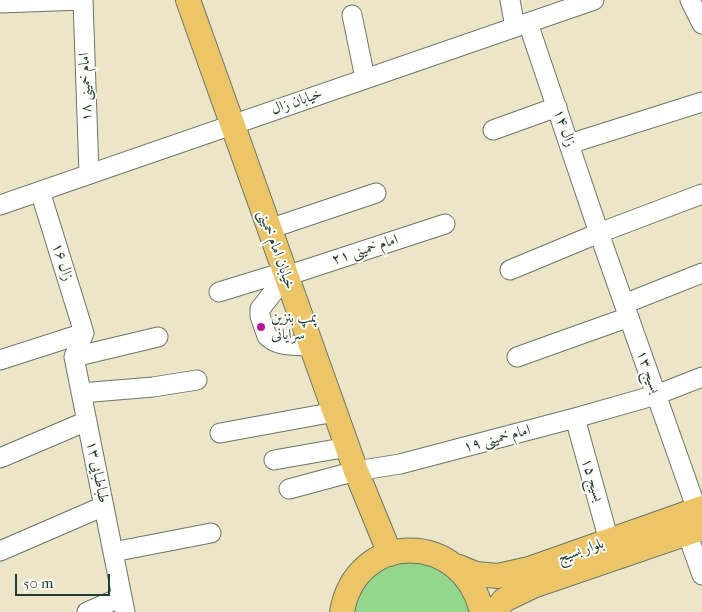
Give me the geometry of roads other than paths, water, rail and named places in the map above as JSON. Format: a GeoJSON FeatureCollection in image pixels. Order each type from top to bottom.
{"type":"FeatureCollection","features":[{"type":"Feature","properties":{"kind":"main road","name":"خیابان امام خمینی"},"geometry":{"type":"LineString","coordinates":[[188,0],[356,471],[390,554]]}},
{"type":"Feature","properties":{"kind":"main road","name":"بلوار بسیج"},"geometry":{"type":"LineString","coordinates":[[458,568],[476,574],[498,576],[529,569],[609,541],[697,520]]}},
{"type":"Feature","properties":{"kind":"main road","name":"بلوار بسیج"},"geometry":{"type":"LineString","coordinates":[[494,612],[504,600],[533,586],[697,520]]}},
{"type":"Feature","properties":{"kind":"main road"},"geometry":{"type":"LineString","coordinates":[[341,608],[350,585],[361,571],[374,561],[390,554],[408,550],[426,552],[443,557],[458,568],[475,588],[482,612]]}},
{"type":"Feature","properties":{"kind":"street"},"geometry":{"type":"LineString","coordinates":[[0,3],[83,0]]}},
{"type":"Feature","properties":{"kind":"street","name":"امام خمینی ۱۸"},"geometry":{"type":"LineString","coordinates":[[83,0],[89,174]]}},
{"type":"Feature","properties":{"kind":"street","name":"زال ۱۴"},"geometry":{"type":"LineString","coordinates":[[510,0],[557,108],[599,233]]}},
{"type":"Feature","properties":{"kind":"street","name":"خیابان زال"},"geometry":{"type":"LineString","coordinates":[[0,206],[231,124],[594,0]]}},
{"type":"Feature","properties":{"kind":"street"},"geometry":{"type":"LineString","coordinates":[[690,0],[702,24]]}},
{"type":"Feature","properties":{"kind":"street"},"geometry":{"type":"LineString","coordinates":[[352,15],[365,78]]}},
{"type":"Feature","properties":{"kind":"street"},"geometry":{"type":"LineString","coordinates":[[569,144],[702,102]]}},
{"type":"Feature","properties":{"kind":"street"},"geometry":{"type":"LineString","coordinates":[[493,130],[557,108]]}},
{"type":"Feature","properties":{"kind":"street","name":"زال ۱۶"},"geometry":{"type":"LineString","coordinates":[[40,191],[84,333]]}},
{"type":"Feature","properties":{"kind":"street"},"geometry":{"type":"LineString","coordinates":[[269,229],[376,193]]}},
{"type":"Feature","properties":{"kind":"street"},"geometry":{"type":"LineString","coordinates":[[510,270],[599,233],[702,194]]}},
{"type":"Feature","properties":{"kind":"street","name":"امام خمینی ۲۱"},"geometry":{"type":"LineString","coordinates":[[219,292],[285,274],[445,224]]}},
{"type":"Feature","properties":{"kind":"street","name":"بسیج ۱۳"},"geometry":{"type":"LineString","coordinates":[[599,233],[656,394],[697,520],[702,575]]}},
{"type":"Feature","properties":{"kind":"street"},"geometry":{"type":"LineString","coordinates":[[517,357],[626,311],[702,273]]}},
{"type":"Feature","properties":{"kind":"street"},"geometry":{"type":"LineString","coordinates":[[285,274],[260,309],[260,316],[267,336],[282,345],[299,344],[312,348]]}},
{"type":"Feature","properties":{"kind":"street"},"geometry":{"type":"LineString","coordinates":[[1,354],[84,333]]}},
{"type":"Feature","properties":{"kind":"street"},"geometry":{"type":"LineString","coordinates":[[74,357],[84,333]]}},
{"type":"Feature","properties":{"kind":"street"},"geometry":{"type":"LineString","coordinates":[[74,357],[158,338]]}},
{"type":"Feature","properties":{"kind":"street","name":"طباطبایی ۱۳"},"geometry":{"type":"LineString","coordinates":[[74,357],[124,605]]}},
{"type":"Feature","properties":{"kind":"street","name":"امام خمینی ۱۹"},"geometry":{"type":"LineString","coordinates":[[289,489],[356,471],[400,464],[575,418],[656,394],[702,377]]}},
{"type":"Feature","properties":{"kind":"street"},"geometry":{"type":"LineString","coordinates":[[81,393],[153,387],[197,380]]}},
{"type":"Feature","properties":{"kind":"street"},"geometry":{"type":"LineString","coordinates":[[220,434],[335,412]]}},
{"type":"Feature","properties":{"kind":"street","name":"بسیج ۱۵"},"geometry":{"type":"LineString","coordinates":[[575,418],[609,541]]}},
{"type":"Feature","properties":{"kind":"street"},"geometry":{"type":"LineString","coordinates":[[0,458],[87,421]]}},
{"type":"Feature","properties":{"kind":"street"},"geometry":{"type":"LineString","coordinates":[[274,460],[348,447]]}},
{"type":"Feature","properties":{"kind":"street"},"geometry":{"type":"LineString","coordinates":[[0,551],[104,506]]}},
{"type":"Feature","properties":{"kind":"street"},"geometry":{"type":"LineString","coordinates":[[113,552],[211,533]]}},
{"type":"Feature","properties":{"kind":"street"},"geometry":{"type":"LineString","coordinates":[[87,612],[124,605]]}},
{"type":"Feature","properties":{"kind":"place","name":"پمپ بنزین سرایانی"},"geometry":{"type":"Point","coordinates":[261,327]}}]}
